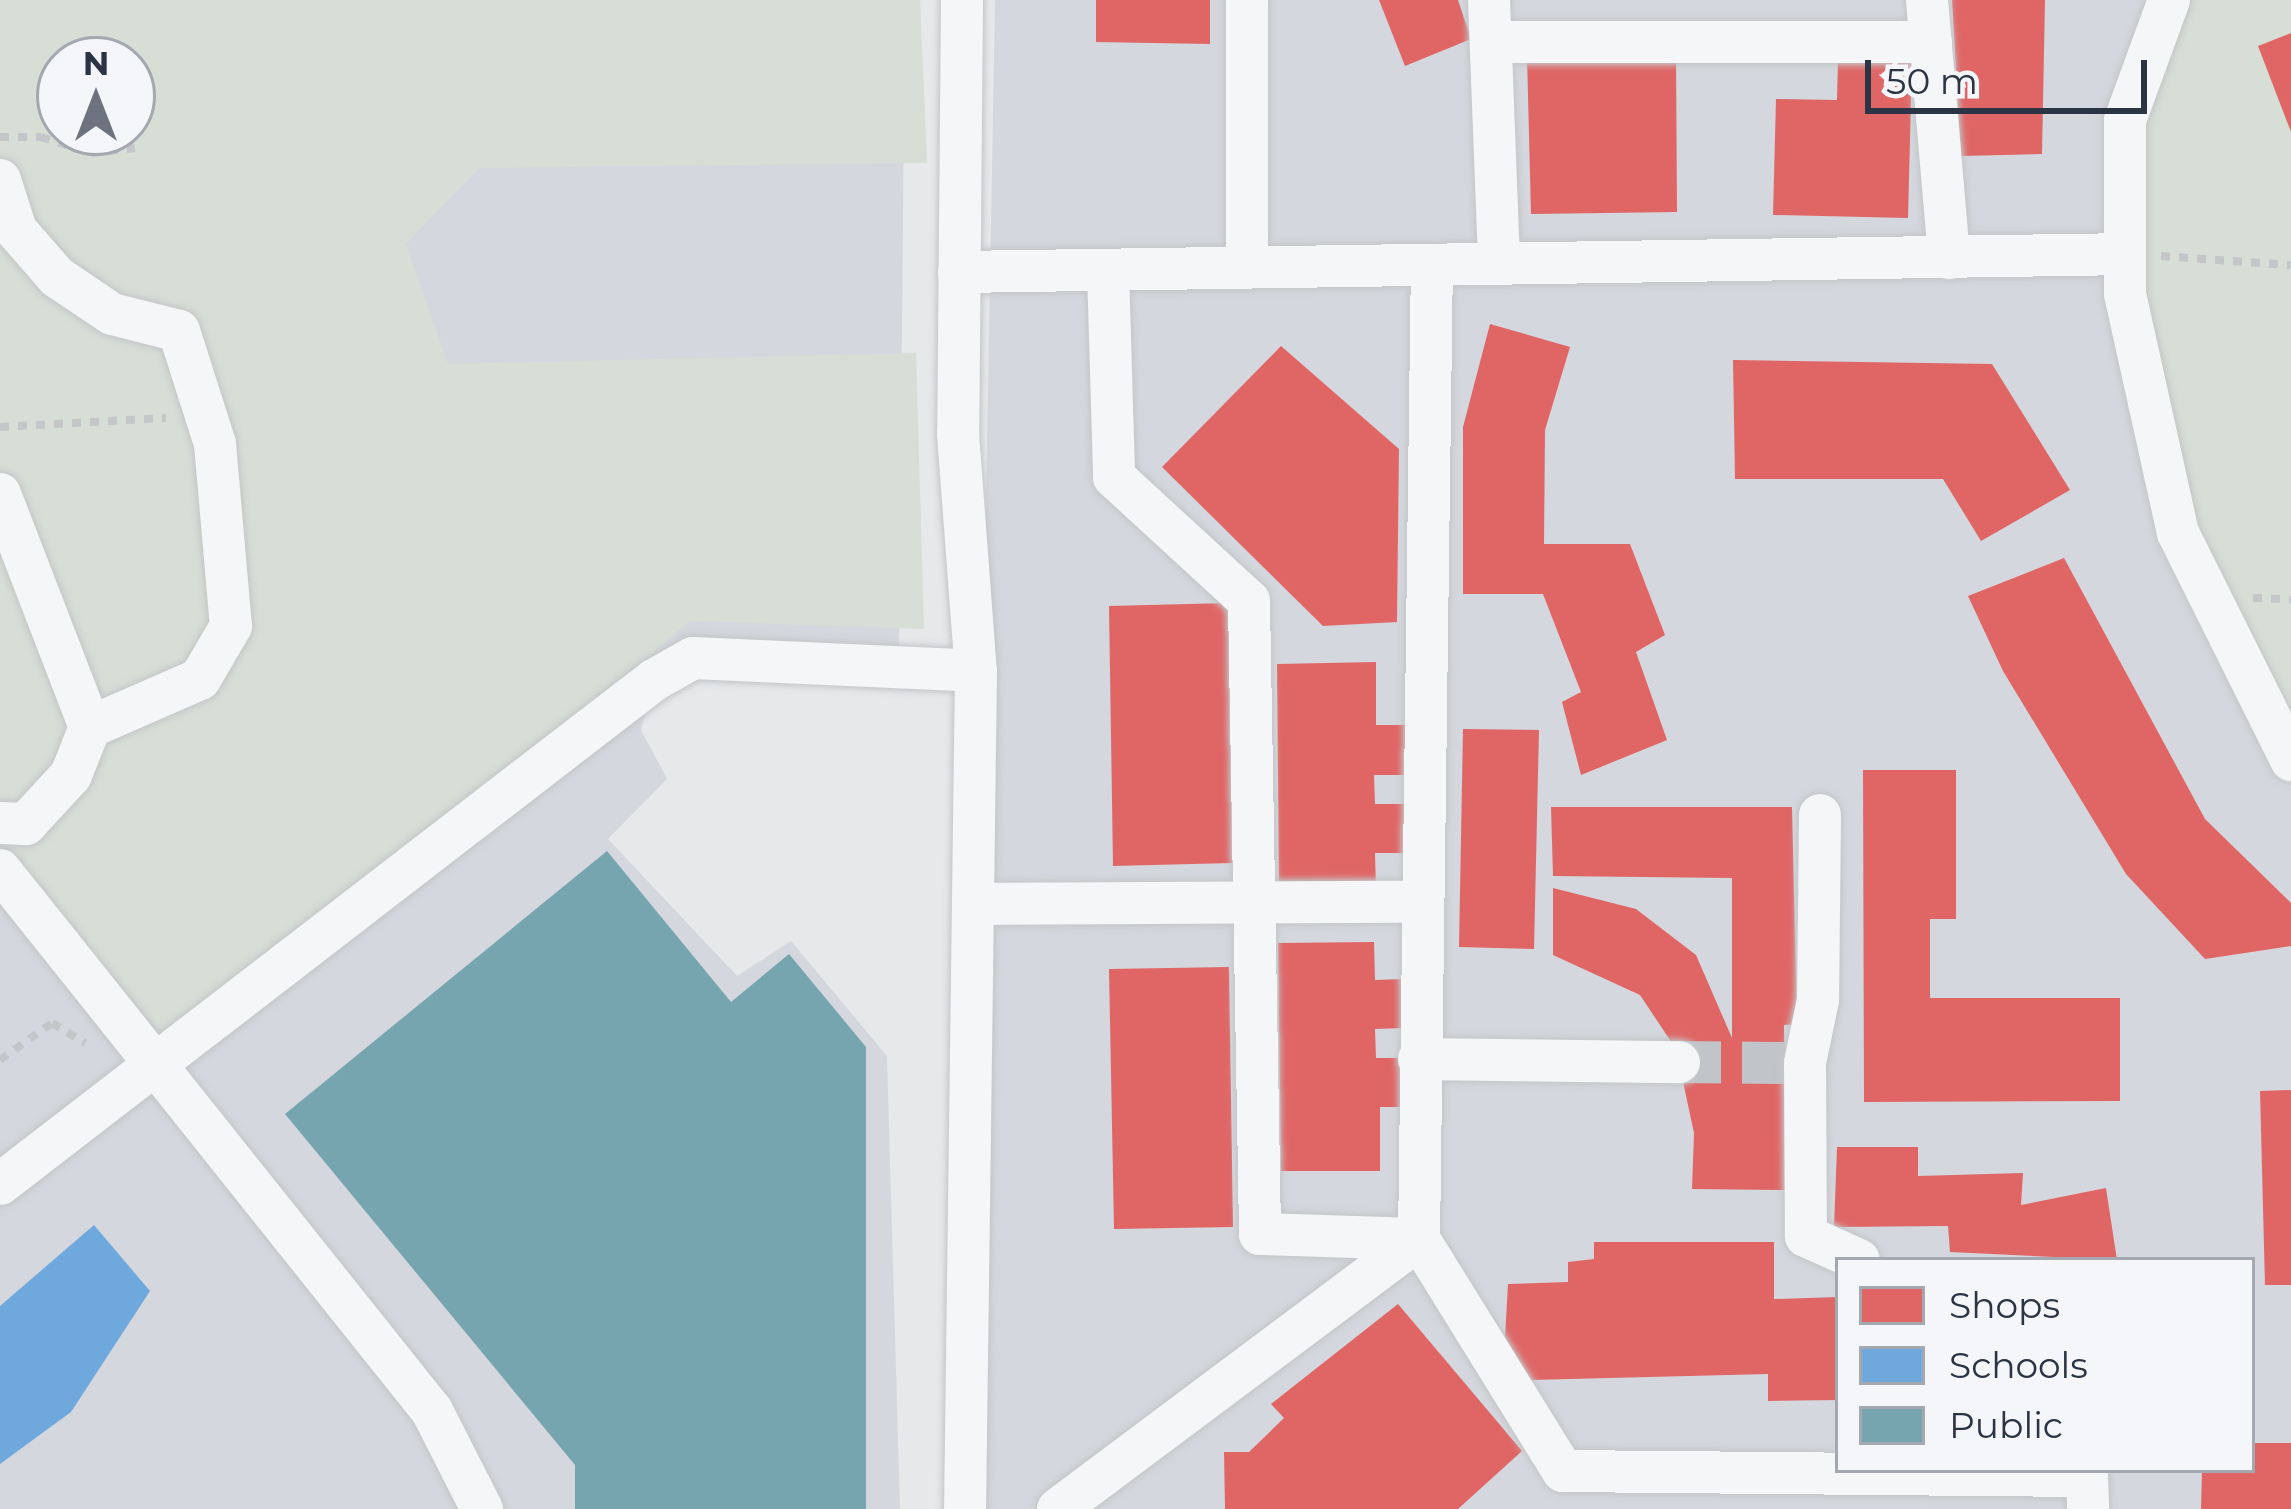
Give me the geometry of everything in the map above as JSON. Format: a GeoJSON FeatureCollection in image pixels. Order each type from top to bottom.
{"type":"FeatureCollection","features":[{"type":"Feature","properties":{"kind":"street"},"geometry":{"type":"LineString","coordinates":[[962,0],[958,434],[976,671],[965,1509]]}},
{"type":"Feature","properties":{"kind":"street"},"geometry":{"type":"LineString","coordinates":[[1247,0],[1247,268]]}},
{"type":"Feature","properties":{"kind":"street"},"geometry":{"type":"LineString","coordinates":[[1489,0],[1499,264]]}},
{"type":"Feature","properties":{"kind":"street"},"geometry":{"type":"LineString","coordinates":[[2169,0],[2125,120],[2125,294],[2177,532],[2291,760]]}},
{"type":"Feature","properties":{"kind":"street"},"geometry":{"type":"LineString","coordinates":[[1491,42],[1929,21],[1949,258]]}},
{"type":"Feature","properties":{"kind":"street"},"geometry":{"type":"LineString","coordinates":[[0,180],[16,230],[57,277],[112,314],[179,331],[206,416],[231,626],[200,679],[90,727]]}},
{"type":"Feature","properties":{"kind":"street"},"geometry":{"type":"LineString","coordinates":[[959,272],[2125,254]]}},
{"type":"Feature","properties":{"kind":"street"},"geometry":{"type":"LineString","coordinates":[[1432,265],[1419,1239],[1563,1471],[1835,1472]]}},
{"type":"Feature","properties":{"kind":"street"},"geometry":{"type":"LineString","coordinates":[[1108,270],[1114,477],[1249,601],[1260,1234],[1419,1239]]}},
{"type":"Feature","properties":{"kind":"street"},"geometry":{"type":"LineString","coordinates":[[0,494],[90,727],[71,775],[26,824],[0,823]]}},
{"type":"Feature","properties":{"kind":"street"},"geometry":{"type":"LineString","coordinates":[[0,1184],[152,1058],[654,680],[693,658],[976,671]]}},
{"type":"Feature","properties":{"kind":"street"},"geometry":{"type":"LineString","coordinates":[[1820,815],[1818,1000],[1795,1064],[1806,1235],[1853,1257]]}},
{"type":"Feature","properties":{"kind":"street"},"geometry":{"type":"LineString","coordinates":[[0,870],[432,1411],[482,1509]]}},
{"type":"Feature","properties":{"kind":"street"},"geometry":{"type":"LineString","coordinates":[[974,904],[1421,902]]}},
{"type":"Feature","properties":{"kind":"street"},"geometry":{"type":"LineString","coordinates":[[1419,1059],[1679,1061]]}},
{"type":"Feature","properties":{"kind":"street"},"geometry":{"type":"LineString","coordinates":[[1058,1509],[1419,1239]]}},
{"type":"Feature","properties":{"kind":"street"},"geometry":{"type":"LineString","coordinates":[[1918,1473],[2087,1476],[2087,1509]]}},
{"type":"Feature","properties":{"kind":"path"},"geometry":{"type":"LineString","coordinates":[[0,137],[36,137]]}},
{"type":"Feature","properties":{"kind":"path"},"geometry":{"type":"LineString","coordinates":[[2125,254],[2291,266]]}},
{"type":"Feature","properties":{"kind":"path"},"geometry":{"type":"LineString","coordinates":[[0,427],[206,416]]}},
{"type":"Feature","properties":{"kind":"path"},"geometry":{"type":"LineString","coordinates":[[0,1060],[52,1023],[100,1052],[152,1058]]}},
{"type":"Feature","properties":{"kind":"shaded area"},"geometry":{"type":"Polygon","coordinates":[[[0,0],[905,0],[899,646],[715,645],[654,680],[641,730],[667,779],[608,839],[737,976],[791,941],[887,1056],[900,1509],[0,1509],[0,0]]]}},
{"type":"Feature","properties":{"kind":"shaded area"},"geometry":{"type":"Polygon","coordinates":[[[0,0],[920,0],[927,163],[479,168],[406,244],[448,364],[916,353],[924,629],[691,621],[170,1043],[0,843],[0,0]]]}},
{"type":"Feature","properties":{"kind":"shaded area"},"geometry":{"type":"Polygon","coordinates":[[[995,0],[2169,0],[2291,760],[2291,1509],[968,1509],[995,0]]]}},
{"type":"Feature","properties":{"kind":"shaded area"},"geometry":{"type":"Polygon","coordinates":[[[2169,0],[2291,0],[2291,760],[2177,533],[2125,294],[2125,120],[2169,0]]]}},
{"type":"Feature","properties":{"kind":"building: Shops"},"geometry":{"type":"Polygon","coordinates":[[[1096,0],[1210,0],[1210,44],[1096,42],[1096,0]]]}},
{"type":"Feature","properties":{"kind":"building: Shops"},"geometry":{"type":"Polygon","coordinates":[[[1379,0],[1458,0],[1471,39],[1405,66],[1379,0]]]}},
{"type":"Feature","properties":{"kind":"building: Shops"},"geometry":{"type":"Polygon","coordinates":[[[1952,0],[2045,0],[2042,154],[1961,156],[1952,0]]]}},
{"type":"Feature","properties":{"kind":"building: Shops"},"geometry":{"type":"Polygon","coordinates":[[[2291,33],[2291,132],[2258,46],[2291,33]]]}},
{"type":"Feature","properties":{"kind":"building: Shops"},"geometry":{"type":"Polygon","coordinates":[[[1527,56],[1676,58],[1677,212],[1531,214],[1527,56]]]}},
{"type":"Feature","properties":{"kind":"building: Shops"},"geometry":{"type":"Polygon","coordinates":[[[1838,61],[1912,63],[1908,218],[1773,215],[1776,99],[1837,100],[1838,61]]]}},
{"type":"Feature","properties":{"kind":"building: Shops"},"geometry":{"type":"Polygon","coordinates":[[[1490,324],[1570,347],[1545,430],[1544,544],[1630,544],[1665,635],[1636,652],[1667,740],[1581,775],[1562,702],[1581,692],[1543,594],[1463,594],[1463,427],[1490,324]]]}},
{"type":"Feature","properties":{"kind":"building: Shops"},"geometry":{"type":"Polygon","coordinates":[[[1281,346],[1399,449],[1397,622],[1323,626],[1162,467],[1281,346]]]}},
{"type":"Feature","properties":{"kind":"building: Shops"},"geometry":{"type":"Polygon","coordinates":[[[1733,360],[1992,364],[2070,490],[1981,541],[1943,479],[1735,479],[1733,360]]]}},
{"type":"Feature","properties":{"kind":"building: Shops"},"geometry":{"type":"Polygon","coordinates":[[[2064,558],[2205,819],[2291,903],[2291,946],[2205,959],[2126,874],[2003,671],[1968,596],[2064,558]]]}},
{"type":"Feature","properties":{"kind":"building: Shops"},"geometry":{"type":"Polygon","coordinates":[[[1228,603],[1232,863],[1113,866],[1109,606],[1228,603]]]}},
{"type":"Feature","properties":{"kind":"building: Shops"},"geometry":{"type":"Polygon","coordinates":[[[1376,662],[1376,725],[1406,725],[1406,775],[1374,775],[1375,804],[1404,804],[1404,853],[1375,853],[1376,891],[1279,892],[1277,664],[1376,662]]]}},
{"type":"Feature","properties":{"kind":"building: Shops"},"geometry":{"type":"Polygon","coordinates":[[[1463,729],[1539,730],[1534,949],[1459,947],[1463,729]]]}},
{"type":"Feature","properties":{"kind":"building: Shops"},"geometry":{"type":"Polygon","coordinates":[[[1863,770],[1956,770],[1956,919],[1930,919],[1930,998],[2120,998],[2120,1101],[1864,1102],[1863,770]]]}},
{"type":"Feature","properties":{"kind":"building: Shops"},"geometry":{"type":"Polygon","coordinates":[[[1551,807],[1792,807],[1797,1024],[1784,1025],[1786,1190],[1692,1189],[1694,1133],[1676,1049],[1640,995],[1553,955],[1553,888],[1636,909],[1696,955],[1732,1038],[1732,878],[1553,876],[1551,807]]]}},
{"type":"Feature","properties":{"kind":"building: Shops"},"geometry":{"type":"Polygon","coordinates":[[[1374,942],[1375,980],[1404,979],[1405,1028],[1375,1029],[1376,1058],[1408,1058],[1408,1107],[1380,1107],[1380,1171],[1281,1171],[1278,943],[1374,942]]]}},
{"type":"Feature","properties":{"kind":"building: Shops"},"geometry":{"type":"Polygon","coordinates":[[[1229,967],[1233,1227],[1114,1229],[1109,969],[1229,967]]]}},
{"type":"Feature","properties":{"kind":"building: Shops"},"geometry":{"type":"Polygon","coordinates":[[[2291,1090],[2291,1285],[2265,1285],[2260,1091],[2291,1090]]]}},
{"type":"Feature","properties":{"kind":"building: Shops"},"geometry":{"type":"Polygon","coordinates":[[[1837,1147],[1918,1147],[1918,1176],[2023,1173],[2021,1205],[2106,1188],[2117,1257],[1950,1252],[1948,1226],[1834,1227],[1837,1147]]]}},
{"type":"Feature","properties":{"kind":"building: Shops"},"geometry":{"type":"Polygon","coordinates":[[[1594,1242],[1774,1242],[1774,1299],[1835,1297],[1835,1400],[1768,1401],[1768,1374],[1530,1380],[1505,1337],[1508,1284],[1568,1282],[1568,1262],[1594,1259],[1594,1242]]]}},
{"type":"Feature","properties":{"kind":"building: Shops"},"geometry":{"type":"Polygon","coordinates":[[[1398,1304],[1522,1451],[1458,1509],[1225,1509],[1224,1452],[1249,1452],[1284,1418],[1271,1404],[1398,1304]]]}},
{"type":"Feature","properties":{"kind":"building: Shops"},"geometry":{"type":"Polygon","coordinates":[[[2255,1443],[2291,1443],[2291,1509],[2201,1509],[2202,1473],[2255,1473],[2255,1443]]]}},
{"type":"Feature","properties":{"kind":"building: Schools"},"geometry":{"type":"Polygon","coordinates":[[[94,1225],[150,1291],[71,1412],[0,1464],[0,1306],[94,1225]]]}},
{"type":"Feature","properties":{"kind":"building: Public"},"geometry":{"type":"Polygon","coordinates":[[[607,851],[731,1002],[789,954],[866,1047],[866,1509],[575,1509],[575,1465],[285,1114],[607,851]]]}},
{"type":"Feature","properties":{"kind":"tunnel"},"geometry":{"type":"LineString","coordinates":[[1679,1062],[1785,1063]]}}]}
